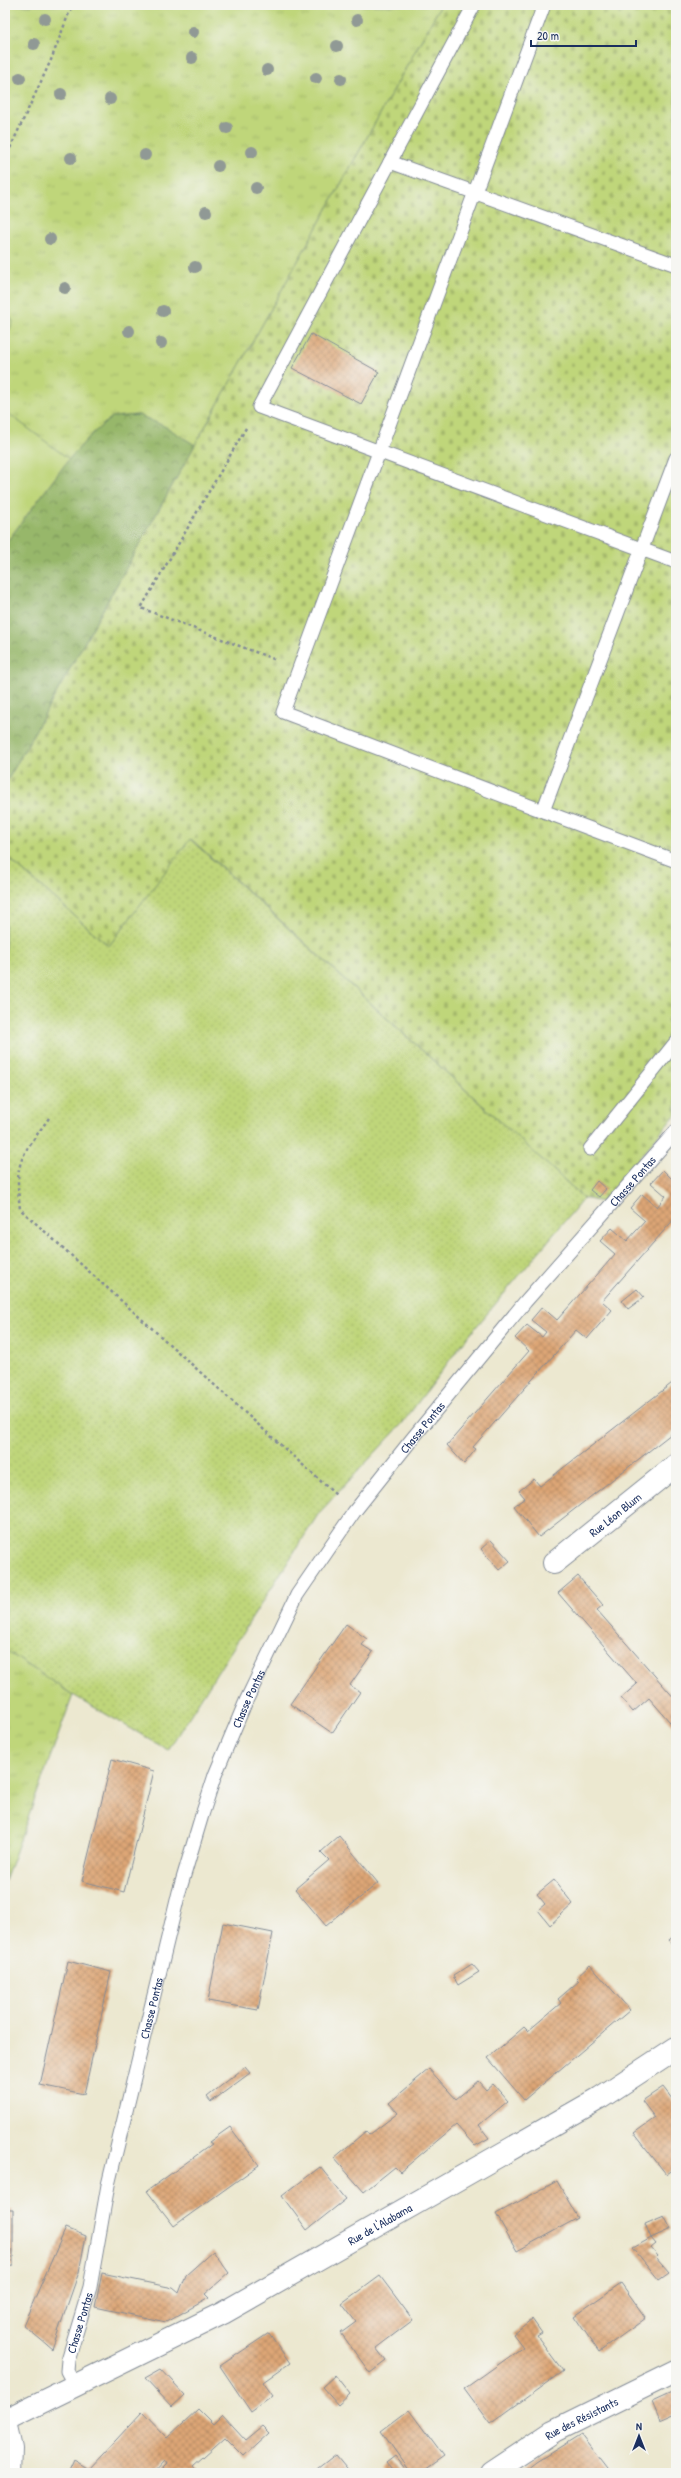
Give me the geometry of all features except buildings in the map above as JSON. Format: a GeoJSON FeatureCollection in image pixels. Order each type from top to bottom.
{"type":"FeatureCollection","features":[{"type":"Feature","properties":{"kind":"street","name":"Rue Léon Blum"},"geometry":{"type":"LineString","coordinates":[[554,1563],[676,1464]]}},
{"type":"Feature","properties":{"kind":"street","name":"Rue de l'Alabama"},"geometry":{"type":"LineString","coordinates":[[5,2421],[229,2309],[600,2098],[676,2048]]}},
{"type":"Feature","properties":{"kind":"street","name":"Rue des Résistants"},"geometry":{"type":"LineString","coordinates":[[491,2473],[554,2431],[676,2371]]}},
{"type":"Feature","properties":{"kind":"street"},"geometry":{"type":"LineString","coordinates":[[5,2421],[11,2449],[10,2473]]}},
{"type":"Feature","properties":{"kind":"lane"},"geometry":{"type":"LineString","coordinates":[[474,5],[259,407],[676,562]]}},
{"type":"Feature","properties":{"kind":"lane"},"geometry":{"type":"LineString","coordinates":[[544,5],[283,712],[676,861]]}},
{"type":"Feature","properties":{"kind":"lane"},"geometry":{"type":"LineString","coordinates":[[390,162],[676,265]]}},
{"type":"Feature","properties":{"kind":"lane"},"geometry":{"type":"LineString","coordinates":[[543,811],[676,458]]}},
{"type":"Feature","properties":{"kind":"lane"},"geometry":{"type":"LineString","coordinates":[[590,1149],[676,1042]]}},
{"type":"Feature","properties":{"kind":"lane","name":"Chasse Pontas"},"geometry":{"type":"LineString","coordinates":[[75,2386],[67,2371],[68,2360],[90,2287],[108,2185],[179,1892],[215,1775],[246,1701],[297,1595],[354,1512],[525,1302],[676,1131]]}},
{"type":"Feature","properties":{"kind":"path"},"geometry":{"type":"LineString","coordinates":[[5,160],[51,60],[72,5]]}},
{"type":"Feature","properties":{"kind":"path"},"geometry":{"type":"LineString","coordinates":[[259,407],[141,608],[299,669]]}},
{"type":"Feature","properties":{"kind":"path"},"geometry":{"type":"LineString","coordinates":[[49,1118],[21,1156],[16,1180],[20,1209],[244,1410],[354,1512]]}},
{"type":"Feature","properties":{"kind":"green space"},"geometry":{"type":"Polygon","coordinates":[[[5,5],[441,5],[5,785],[5,5]]]}},
{"type":"Feature","properties":{"kind":"green space"},"geometry":{"type":"Polygon","coordinates":[[[441,5],[676,5],[676,1114],[602,1202],[584,1198],[191,839],[109,946],[5,855],[5,785],[441,5]]]}},
{"type":"Feature","properties":{"kind":"green space"},"geometry":{"type":"Polygon","coordinates":[[[5,308],[13,322],[5,339],[5,308]]]}},
{"type":"Feature","properties":{"kind":"green space"},"geometry":{"type":"Polygon","coordinates":[[[5,411],[69,459],[5,544],[5,411]]]}},
{"type":"Feature","properties":{"kind":"green space"},"geometry":{"type":"Polygon","coordinates":[[[139,415],[166,427],[195,445],[5,785],[5,544],[69,459],[91,435],[112,417],[139,415]]]}},
{"type":"Feature","properties":{"kind":"green space"},"geometry":{"type":"Polygon","coordinates":[[[190,839],[584,1198],[461,1345],[401,1425],[319,1513],[168,1750],[73,1695],[5,1650],[5,855],[109,946],[190,839]]]}},
{"type":"Feature","properties":{"kind":"green space"},"geometry":{"type":"Polygon","coordinates":[[[5,1650],[73,1695],[5,1881],[5,1650]]]}}]}
